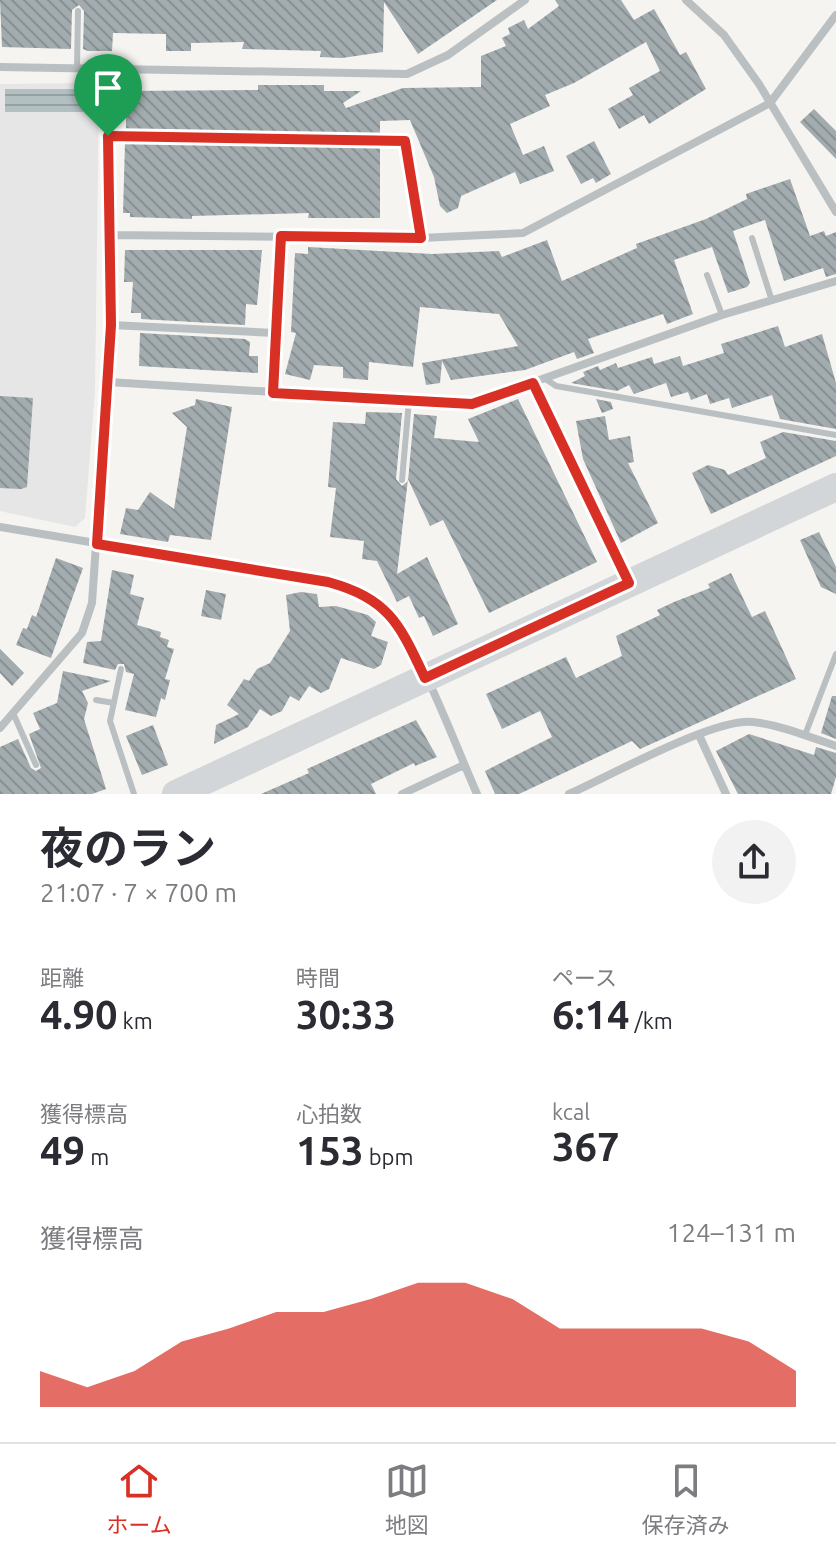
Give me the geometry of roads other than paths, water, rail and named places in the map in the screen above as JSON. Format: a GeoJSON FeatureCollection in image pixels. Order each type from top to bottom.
{"type":"FeatureCollection","features":[{"type":"Feature","properties":{"kind":"street"},"geometry":{"type":"LineString","coordinates":[[0,67],[407,74],[448,55],[525,0]]}},
{"type":"Feature","properties":{"kind":"street"},"geometry":{"type":"LineString","coordinates":[[686,0],[724,35],[770,103],[836,212]]}},
{"type":"Feature","properties":{"kind":"street"},"geometry":{"type":"LineString","coordinates":[[110,235],[421,238],[523,233],[770,103],[836,15]]}},
{"type":"Feature","properties":{"kind":"street"},"geometry":{"type":"LineString","coordinates":[[0,728],[82,633],[92,603],[111,325],[108,68]]}},
{"type":"Feature","properties":{"kind":"street"},"geometry":{"type":"LineString","coordinates":[[108,136],[405,141],[421,238]]}},
{"type":"Feature","properties":{"kind":"street"},"geometry":{"type":"LineString","coordinates":[[273,393],[281,236]]}},
{"type":"Feature","properties":{"kind":"street"},"geometry":{"type":"LineString","coordinates":[[108,382],[472,404],[722,315],[836,281]]}},
{"type":"Feature","properties":{"kind":"street"},"geometry":{"type":"LineString","coordinates":[[111,325],[275,333]]}},
{"type":"Feature","properties":{"kind":"street"},"geometry":{"type":"LineString","coordinates":[[533,383],[629,583]]}},
{"type":"Feature","properties":{"kind":"street"},"geometry":{"type":"LineString","coordinates":[[176,794],[836,487]]}},
{"type":"Feature","properties":{"kind":"street"},"geometry":{"type":"LineString","coordinates":[[0,527],[360,590],[384,606],[405,637],[477,794]]}},
{"type":"Feature","properties":{"kind":"street"},"geometry":{"type":"LineString","coordinates":[[569,794],[699,735],[750,722],[836,746]]}},
{"type":"Feature","properties":{"kind":"street"},"geometry":{"type":"LineString","coordinates":[[699,735],[726,794]]}},
{"type":"Feature","properties":{"kind":"street"},"geometry":{"type":"LineString","coordinates":[[402,794],[464,765]]}},
{"type":"Feature","properties":{"kind":"lane"},"geometry":{"type":"LineString","coordinates":[[77,68],[78,11]]}},
{"type":"Feature","properties":{"kind":"lane"},"geometry":{"type":"LineString","coordinates":[[752,238],[772,301]]}},
{"type":"Feature","properties":{"kind":"lane"},"geometry":{"type":"LineString","coordinates":[[707,275],[722,315]]}},
{"type":"Feature","properties":{"kind":"lane"},"geometry":{"type":"LineString","coordinates":[[544,378],[556,386],[836,435]]}},
{"type":"Feature","properties":{"kind":"lane"},"geometry":{"type":"LineString","coordinates":[[402,480],[409,400]]}},
{"type":"Feature","properties":{"kind":"lane"},"geometry":{"type":"LineString","coordinates":[[805,735],[836,654]]}},
{"type":"Feature","properties":{"kind":"lane"},"geometry":{"type":"LineString","coordinates":[[121,669],[110,721],[134,794]]}},
{"type":"Feature","properties":{"kind":"lane"},"geometry":{"type":"LineString","coordinates":[[96,700],[114,703]]}},
{"type":"Feature","properties":{"kind":"lane"},"geometry":{"type":"LineString","coordinates":[[13,713],[36,765]]}}]}
